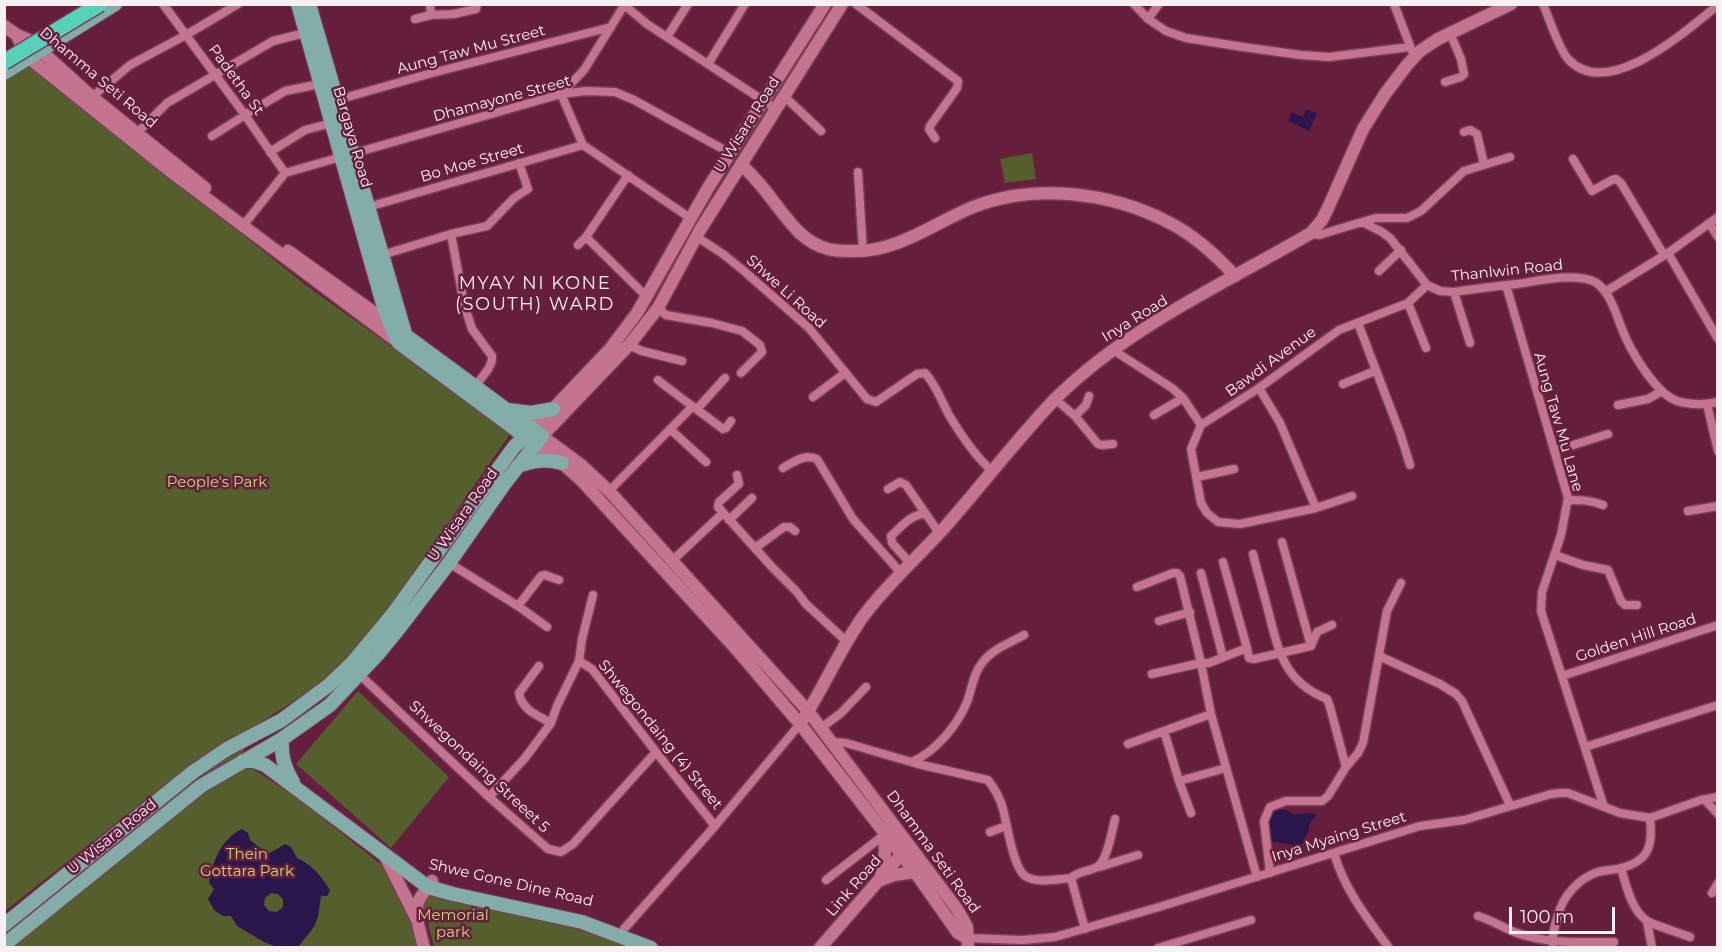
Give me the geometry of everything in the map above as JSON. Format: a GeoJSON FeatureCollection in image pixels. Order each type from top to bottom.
{"type":"FeatureCollection","features":[{"type":"Feature","properties":{"kind":"highway"},"geometry":{"type":"LineString","coordinates":[[4,62],[100,4]]}},
{"type":"Feature","properties":{"kind":"main road"},"geometry":{"type":"LineString","coordinates":[[4,56],[22,40],[90,4]]}},
{"type":"Feature","properties":{"kind":"main road"},"geometry":{"type":"LineString","coordinates":[[4,73],[115,4]]}},
{"type":"Feature","properties":{"kind":"main road","name":"Bargaya Road"},"geometry":{"type":"LineString","coordinates":[[298,4],[311,31],[320,84],[332,123],[368,207],[382,255],[378,307],[403,340]]}},
{"type":"Feature","properties":{"kind":"main road"},"geometry":{"type":"LineString","coordinates":[[309,4],[311,31],[337,100],[347,156]]}},
{"type":"Feature","properties":{"kind":"main road","name":"U Wisara Road"},"geometry":{"type":"LineString","coordinates":[[557,413],[637,313],[689,220],[825,4]]}},
{"type":"Feature","properties":{"kind":"main road","name":"U Wisara Road"},"geometry":{"type":"LineString","coordinates":[[4,925],[193,772],[226,749],[282,720],[329,685],[353,662],[392,615],[514,447],[534,436],[629,345],[658,308],[698,233],[842,4]]}},
{"type":"Feature","properties":{"kind":"main road","name":"Inya Road"},"geometry":{"type":"LineString","coordinates":[[800,724],[846,641],[864,615],[939,533],[1055,399],[1113,350],[1154,323],[1311,232],[1322,220],[1363,129],[1413,52],[1511,4]]}},
{"type":"Feature","properties":{"kind":"main road"},"geometry":{"type":"LineString","coordinates":[[4,27],[22,40]]}},
{"type":"Feature","properties":{"kind":"main road"},"geometry":{"type":"LineString","coordinates":[[805,36],[817,44]]}},
{"type":"Feature","properties":{"kind":"main road","name":"Dhamma Seti Road"},"geometry":{"type":"LineString","coordinates":[[22,40],[34,54],[170,171],[564,459],[662,570],[738,651],[800,724],[915,872],[958,933],[968,943]]}},
{"type":"Feature","properties":{"kind":"main road","name":"Dhamma Seti Road"},"geometry":{"type":"LineString","coordinates":[[34,54],[137,133],[244,224],[378,307]]}},
{"type":"Feature","properties":{"kind":"main road"},"geometry":{"type":"LineString","coordinates":[[732,151],[743,160],[798,232],[826,249],[863,252],[894,246],[955,215],[994,201],[1045,193],[1101,198],[1125,204],[1168,222],[1204,246],[1235,276]]}},
{"type":"Feature","properties":{"kind":"main road","name":"Bargaya Road"},"geometry":{"type":"LineString","coordinates":[[347,156],[403,340]]}},
{"type":"Feature","properties":{"kind":"main road"},"geometry":{"type":"LineString","coordinates":[[716,176],[728,185]]}},
{"type":"Feature","properties":{"kind":"main road"},"geometry":{"type":"LineString","coordinates":[[689,220],[698,233]]}},
{"type":"Feature","properties":{"kind":"main road","name":"Dhamma Seti Road"},"geometry":{"type":"LineString","coordinates":[[403,340],[474,387],[506,417]]}},
{"type":"Feature","properties":{"kind":"main road"},"geometry":{"type":"LineString","coordinates":[[514,447],[513,434],[506,417],[531,413],[557,413],[558,438],[564,459],[530,462],[518,466]]}},
{"type":"Feature","properties":{"kind":"main road","name":"U Wisara Road"},"geometry":{"type":"LineString","coordinates":[[4,945],[201,786],[287,735],[330,705],[360,675],[449,563],[518,466],[534,436]]}},
{"type":"Feature","properties":{"kind":"main road","name":"Dhamma Seti Road"},"geometry":{"type":"LineString","coordinates":[[564,459],[580,464],[609,491],[808,711],[957,909],[967,927],[968,943]]}},
{"type":"Feature","properties":{"kind":"main road"},"geometry":{"type":"LineString","coordinates":[[662,570],[673,561]]}},
{"type":"Feature","properties":{"kind":"main road"},"geometry":{"type":"LineString","coordinates":[[282,720],[287,735]]}},
{"type":"Feature","properties":{"kind":"main road","name":"Shwe Gone Dine Road"},"geometry":{"type":"LineString","coordinates":[[287,735],[282,758],[285,769],[295,786]]}},
{"type":"Feature","properties":{"kind":"main road"},"geometry":{"type":"LineString","coordinates":[[248,758],[248,743],[251,736]]}},
{"type":"Feature","properties":{"kind":"main road","name":"Shwe Gone Dine Road"},"geometry":{"type":"LineString","coordinates":[[248,758],[265,765],[383,854],[426,882],[588,916],[651,948]]}},
{"type":"Feature","properties":{"kind":"main road"},"geometry":{"type":"LineString","coordinates":[[880,880],[884,866],[884,833]]}},
{"type":"Feature","properties":{"kind":"main road"},"geometry":{"type":"LineString","coordinates":[[109,840],[120,852]]}},
{"type":"Feature","properties":{"kind":"main road","name":"Link Road"},"geometry":{"type":"LineString","coordinates":[[820,948],[910,844]]}},
{"type":"Feature","properties":{"kind":"main road"},"geometry":{"type":"LineString","coordinates":[[383,854],[418,922]]}},
{"type":"Feature","properties":{"kind":"main road"},"geometry":{"type":"LineString","coordinates":[[880,880],[915,872]]}},
{"type":"Feature","properties":{"kind":"main road"},"geometry":{"type":"LineString","coordinates":[[424,948],[417,906],[426,882]]}},
{"type":"Feature","properties":{"kind":"main road","name":"Shwe Gone Dine Road"},"geometry":{"type":"LineString","coordinates":[[623,933],[663,948]]}},
{"type":"Feature","properties":{"kind":"street","name":"Padetha St"},"geometry":{"type":"LineString","coordinates":[[163,4],[285,173]]}},
{"type":"Feature","properties":{"kind":"street"},"geometry":{"type":"LineString","coordinates":[[92,97],[130,65],[238,4]]}},
{"type":"Feature","properties":{"kind":"street"},"geometry":{"type":"LineString","coordinates":[[430,4],[431,15]]}},
{"type":"Feature","properties":{"kind":"street"},"geometry":{"type":"LineString","coordinates":[[415,19],[476,9],[477,4]]}},
{"type":"Feature","properties":{"kind":"street"},"geometry":{"type":"LineString","coordinates":[[667,37],[688,4]]}},
{"type":"Feature","properties":{"kind":"street"},"geometry":{"type":"LineString","coordinates":[[708,64],[745,4]]}},
{"type":"Feature","properties":{"kind":"street"},"geometry":{"type":"LineString","coordinates":[[856,4],[958,81],[957,88],[930,126],[929,129],[935,138]]}},
{"type":"Feature","properties":{"kind":"street"},"geometry":{"type":"LineString","coordinates":[[1134,4],[1148,19],[1166,31],[1186,38],[1329,57],[1413,52],[1394,4]]}},
{"type":"Feature","properties":{"kind":"street"},"geometry":{"type":"LineString","coordinates":[[1148,19],[1159,4]]}},
{"type":"Feature","properties":{"kind":"street"},"geometry":{"type":"LineString","coordinates":[[1543,4],[1565,57],[1576,67],[1588,72],[1612,71],[1635,64],[1674,41],[1718,5]]}},
{"type":"Feature","properties":{"kind":"street"},"geometry":{"type":"LineString","coordinates":[[689,220],[583,145],[561,94],[584,70],[624,5],[647,24],[776,109]]}},
{"type":"Feature","properties":{"kind":"street","name":"Aung Taw Mu Street"},"geometry":{"type":"LineString","coordinates":[[337,100],[611,27]]}},
{"type":"Feature","properties":{"kind":"street"},"geometry":{"type":"LineString","coordinates":[[137,133],[167,103],[273,40],[311,31]]}},
{"type":"Feature","properties":{"kind":"street"},"geometry":{"type":"LineString","coordinates":[[1445,82],[1464,74],[1461,59],[1450,33]]}},
{"type":"Feature","properties":{"kind":"street"},"geometry":{"type":"LineString","coordinates":[[212,136],[285,92],[320,84]]}},
{"type":"Feature","properties":{"kind":"street","name":"Dhamayone Street"},"geometry":{"type":"LineString","coordinates":[[285,173],[561,94],[586,91],[615,92],[732,151]]}},
{"type":"Feature","properties":{"kind":"street"},"geometry":{"type":"LineString","coordinates":[[784,96],[821,131]]}},
{"type":"Feature","properties":{"kind":"street"},"geometry":{"type":"LineString","coordinates":[[270,152],[305,130],[332,123]]}},
{"type":"Feature","properties":{"kind":"street"},"geometry":{"type":"LineString","coordinates":[[1464,132],[1470,130],[1477,134],[1484,164]]}},
{"type":"Feature","properties":{"kind":"street","name":"Bo Moe Street"},"geometry":{"type":"LineString","coordinates":[[368,207],[583,145]]}},
{"type":"Feature","properties":{"kind":"street"},"geometry":{"type":"LineString","coordinates":[[1311,232],[1319,235],[1376,218],[1407,218],[1421,211],[1464,171],[1510,157]]}},
{"type":"Feature","properties":{"kind":"street"},"geometry":{"type":"LineString","coordinates":[[1573,159],[1592,191],[1612,180],[1621,183],[1718,339]]}},
{"type":"Feature","properties":{"kind":"street"},"geometry":{"type":"LineString","coordinates":[[382,255],[451,234],[487,226],[514,198],[528,189],[519,163]]}},
{"type":"Feature","properties":{"kind":"street"},"geometry":{"type":"LineString","coordinates":[[858,172],[863,252]]}},
{"type":"Feature","properties":{"kind":"street"},"geometry":{"type":"LineString","coordinates":[[244,224],[285,173]]}},
{"type":"Feature","properties":{"kind":"street"},"geometry":{"type":"LineString","coordinates":[[578,245],[586,237],[628,175]]}},
{"type":"Feature","properties":{"kind":"street"},"geometry":{"type":"LineString","coordinates":[[1718,217],[1666,254],[1605,292],[1627,342],[1641,366],[1662,391],[1674,400],[1690,404],[1718,402]]}},
{"type":"Feature","properties":{"kind":"street"},"geometry":{"type":"LineString","coordinates":[[1362,222],[1382,232],[1401,250],[1426,285]]}},
{"type":"Feature","properties":{"kind":"street"},"geometry":{"type":"LineString","coordinates":[[1709,223],[1718,237]]}},
{"type":"Feature","properties":{"kind":"street","name":"Shwe Li Road"},"geometry":{"type":"LineString","coordinates":[[698,233],[809,328],[867,399],[876,402],[917,374],[925,373],[975,454],[992,471]]}},
{"type":"Feature","properties":{"kind":"street"},"geometry":{"type":"LineString","coordinates":[[451,234],[456,268],[472,329],[493,360],[474,387]]}},
{"type":"Feature","properties":{"kind":"street"},"geometry":{"type":"LineString","coordinates":[[586,237],[646,296]]}},
{"type":"Feature","properties":{"kind":"street"},"geometry":{"type":"LineString","coordinates":[[1379,271],[1401,250]]}},
{"type":"Feature","properties":{"kind":"street","name":"Thanlwin Road"},"geometry":{"type":"LineString","coordinates":[[1426,285],[1440,291],[1454,292],[1545,279],[1585,279],[1596,283],[1605,292]]}},
{"type":"Feature","properties":{"kind":"street","name":"Bawdi Avenue"},"geometry":{"type":"LineString","coordinates":[[1201,425],[1259,388],[1339,330],[1408,303],[1426,285]]}},
{"type":"Feature","properties":{"kind":"street","name":"Aung Taw Mu Lane"},"geometry":{"type":"LineString","coordinates":[[1506,285],[1568,500],[1555,555],[1542,592],[1541,611],[1604,807]]}},
{"type":"Feature","properties":{"kind":"street"},"geometry":{"type":"LineString","coordinates":[[1454,292],[1470,343]]}},
{"type":"Feature","properties":{"kind":"street"},"geometry":{"type":"LineString","coordinates":[[1408,303],[1426,348]]}},
{"type":"Feature","properties":{"kind":"street"},"geometry":{"type":"LineString","coordinates":[[658,308],[666,315],[742,331],[760,345],[762,352],[741,373]]}},
{"type":"Feature","properties":{"kind":"street"},"geometry":{"type":"LineString","coordinates":[[1358,323],[1410,465]]}},
{"type":"Feature","properties":{"kind":"street"},"geometry":{"type":"LineString","coordinates":[[629,345],[642,351],[682,361]]}},
{"type":"Feature","properties":{"kind":"street"},"geometry":{"type":"LineString","coordinates":[[1113,350],[1159,378],[1183,398],[1201,425],[1191,449],[1201,503],[1207,513],[1218,522],[1240,524],[1316,508],[1352,496]]}},
{"type":"Feature","properties":{"kind":"street"},"geometry":{"type":"LineString","coordinates":[[1343,384],[1375,371]]}},
{"type":"Feature","properties":{"kind":"street"},"geometry":{"type":"LineString","coordinates":[[813,397],[845,373]]}},
{"type":"Feature","properties":{"kind":"street"},"geometry":{"type":"LineString","coordinates":[[609,491],[670,429],[725,378]]}},
{"type":"Feature","properties":{"kind":"street"},"geometry":{"type":"LineString","coordinates":[[658,380],[723,429],[731,421]]}},
{"type":"Feature","properties":{"kind":"street"},"geometry":{"type":"LineString","coordinates":[[1259,388],[1280,423],[1316,508]]}},
{"type":"Feature","properties":{"kind":"street"},"geometry":{"type":"LineString","coordinates":[[1618,405],[1648,399],[1662,391]]}},
{"type":"Feature","properties":{"kind":"street"},"geometry":{"type":"LineString","coordinates":[[1075,416],[1086,405],[1089,396]]}},
{"type":"Feature","properties":{"kind":"street"},"geometry":{"type":"LineString","coordinates":[[1154,415],[1183,398]]}},
{"type":"Feature","properties":{"kind":"street"},"geometry":{"type":"LineString","coordinates":[[1055,399],[1075,416],[1098,444],[1113,444]]}},
{"type":"Feature","properties":{"kind":"street"},"geometry":{"type":"LineString","coordinates":[[1707,404],[1718,451]]}},
{"type":"Feature","properties":{"kind":"street"},"geometry":{"type":"LineString","coordinates":[[670,429],[706,462]]}},
{"type":"Feature","properties":{"kind":"street"},"geometry":{"type":"LineString","coordinates":[[1554,451],[1608,434]]}},
{"type":"Feature","properties":{"kind":"street"},"geometry":{"type":"LineString","coordinates":[[783,468],[808,456],[817,459],[853,519],[901,573]]}},
{"type":"Feature","properties":{"kind":"street"},"geometry":{"type":"LineString","coordinates":[[1197,477],[1234,469]]}},
{"type":"Feature","properties":{"kind":"street"},"geometry":{"type":"LineString","coordinates":[[737,475],[739,484],[717,504],[726,517],[806,604],[846,641]]}},
{"type":"Feature","properties":{"kind":"street"},"geometry":{"type":"LineString","coordinates":[[888,489],[900,482],[903,483],[939,533]]}},
{"type":"Feature","properties":{"kind":"street"},"geometry":{"type":"LineString","coordinates":[[673,561],[752,498]]}},
{"type":"Feature","properties":{"kind":"street"},"geometry":{"type":"LineString","coordinates":[[1568,500],[1595,502],[1603,506]]}},
{"type":"Feature","properties":{"kind":"street"},"geometry":{"type":"LineString","coordinates":[[1688,511],[1718,506]]}},
{"type":"Feature","properties":{"kind":"street"},"geometry":{"type":"LineString","coordinates":[[910,563],[892,543],[891,536],[913,517],[920,513],[926,514]]}},
{"type":"Feature","properties":{"kind":"street"},"geometry":{"type":"LineString","coordinates":[[755,548],[784,527],[790,527],[795,531]]}},
{"type":"Feature","properties":{"kind":"street"},"geometry":{"type":"LineString","coordinates":[[1282,542],[1311,646]]}},
{"type":"Feature","properties":{"kind":"street"},"geometry":{"type":"LineString","coordinates":[[1253,554],[1279,654],[1291,674],[1313,694],[1327,699],[1346,767]]}},
{"type":"Feature","properties":{"kind":"street"},"geometry":{"type":"LineString","coordinates":[[1555,555],[1583,565],[1608,570],[1621,601],[1625,604],[1637,605]]}},
{"type":"Feature","properties":{"kind":"street"},"geometry":{"type":"LineString","coordinates":[[1223,562],[1251,659],[1311,646]]}},
{"type":"Feature","properties":{"kind":"street"},"geometry":{"type":"LineString","coordinates":[[449,563],[547,627]]}},
{"type":"Feature","properties":{"kind":"street"},"geometry":{"type":"LineString","coordinates":[[1137,587],[1177,573],[1180,576],[1190,612],[1211,714],[1257,877]]}},
{"type":"Feature","properties":{"kind":"street"},"geometry":{"type":"LineString","coordinates":[[1201,573],[1223,657]]}},
{"type":"Feature","properties":{"kind":"street"},"geometry":{"type":"LineString","coordinates":[[518,606],[541,576],[545,575],[559,580]]}},
{"type":"Feature","properties":{"kind":"street"},"geometry":{"type":"LineString","coordinates":[[1270,873],[1264,821],[1270,807],[1286,801],[1322,801],[1328,796],[1363,743],[1387,611],[1401,583]]}},
{"type":"Feature","properties":{"kind":"street"},"geometry":{"type":"LineString","coordinates":[[489,797],[525,758],[551,723],[557,706],[581,661],[582,639],[593,595]]}},
{"type":"Feature","properties":{"kind":"street"},"geometry":{"type":"LineString","coordinates":[[1159,621],[1190,612]]}},
{"type":"Feature","properties":{"kind":"street"},"geometry":{"type":"LineString","coordinates":[[1311,646],[1317,632],[1332,625]]}},
{"type":"Feature","properties":{"kind":"street","name":"Golden Hill Road"},"geometry":{"type":"LineString","coordinates":[[1562,676],[1718,625]]}},
{"type":"Feature","properties":{"kind":"street"},"geometry":{"type":"LineString","coordinates":[[912,762],[921,758],[949,732],[966,704],[976,672],[982,662],[993,652],[1024,635]]}},
{"type":"Feature","properties":{"kind":"street"},"geometry":{"type":"LineString","coordinates":[[1152,674],[1209,663],[1247,648]]}},
{"type":"Feature","properties":{"kind":"street"},"geometry":{"type":"LineString","coordinates":[[1379,656],[1440,684],[1456,694],[1462,701],[1510,805]]}},
{"type":"Feature","properties":{"kind":"street","name":"Shwegondaing (4) Street"},"geometry":{"type":"LineString","coordinates":[[581,661],[592,669],[715,826]]}},
{"type":"Feature","properties":{"kind":"street"},"geometry":{"type":"LineString","coordinates":[[539,666],[519,693],[520,702],[551,723]]}},
{"type":"Feature","properties":{"kind":"street","name":"Shwegondaing Streeet 5"},"geometry":{"type":"LineString","coordinates":[[360,675],[489,797],[548,849],[561,852],[573,844],[656,752]]}},
{"type":"Feature","properties":{"kind":"street"},"geometry":{"type":"LineString","coordinates":[[821,728],[841,713],[866,687]]}},
{"type":"Feature","properties":{"kind":"street"},"geometry":{"type":"LineString","coordinates":[[1585,747],[1718,705]]}},
{"type":"Feature","properties":{"kind":"street"},"geometry":{"type":"LineString","coordinates":[[1128,744],[1211,714]]}},
{"type":"Feature","properties":{"kind":"street"},"geometry":{"type":"LineString","coordinates":[[623,933],[800,724]]}},
{"type":"Feature","properties":{"kind":"street"},"geometry":{"type":"LineString","coordinates":[[1164,731],[1191,813]]}},
{"type":"Feature","properties":{"kind":"street"},"geometry":{"type":"LineString","coordinates":[[832,742],[846,743],[988,780],[1003,809],[1015,858],[1020,870],[1026,876],[1042,880],[1071,878],[1075,874],[1138,855]]}},
{"type":"Feature","properties":{"kind":"street"},"geometry":{"type":"LineString","coordinates":[[1179,781],[1226,768]]}},
{"type":"Feature","properties":{"kind":"street","name":"Inya Myaing Street"},"geometry":{"type":"LineString","coordinates":[[968,943],[1055,937],[1420,826],[1464,820],[1510,805],[1560,793],[1568,793],[1620,813],[1650,818],[1718,797]]}},
{"type":"Feature","properties":{"kind":"street"},"geometry":{"type":"LineString","coordinates":[[1705,800],[1718,814]]}},
{"type":"Feature","properties":{"kind":"street"},"geometry":{"type":"LineString","coordinates":[[1553,944],[1560,909],[1574,888],[1598,872],[1621,868],[1644,857],[1649,849],[1650,818]]}},
{"type":"Feature","properties":{"kind":"street"},"geometry":{"type":"LineString","coordinates":[[1098,867],[1104,861],[1115,819]]}},
{"type":"Feature","properties":{"kind":"street"},"geometry":{"type":"LineString","coordinates":[[990,832],[1006,826]]}},
{"type":"Feature","properties":{"kind":"street"},"geometry":{"type":"LineString","coordinates":[[826,880],[884,833]]}},
{"type":"Feature","properties":{"kind":"street"},"geometry":{"type":"LineString","coordinates":[[1334,853],[1343,878],[1363,913],[1389,948]]}},
{"type":"Feature","properties":{"kind":"street"},"geometry":{"type":"LineString","coordinates":[[1621,868],[1637,910],[1647,921],[1690,937]]}},
{"type":"Feature","properties":{"kind":"street"},"geometry":{"type":"LineString","coordinates":[[1071,878],[1085,929]]}},
{"type":"Feature","properties":{"kind":"street"},"geometry":{"type":"LineString","coordinates":[[1712,893],[1718,883]]}},
{"type":"Feature","properties":{"kind":"street"},"geometry":{"type":"LineString","coordinates":[[1478,916],[1492,920],[1514,932],[1553,944],[1614,942]]}},
{"type":"Feature","properties":{"kind":"street"},"geometry":{"type":"LineString","coordinates":[[1158,948],[1251,920]]}},
{"type":"Feature","properties":{"kind":"street"},"geometry":{"type":"LineString","coordinates":[[1647,921],[1652,948]]}},
{"type":"Feature","properties":{"kind":"green space","name":"People's Park"},"geometry":{"type":"Polygon","coordinates":[[[29,65],[307,286],[511,433],[376,626],[326,680],[181,772],[5,911],[4,80],[29,65]]]}},
{"type":"Feature","properties":{"kind":"green space"},"geometry":{"type":"Polygon","coordinates":[[[1032,153],[1036,179],[1005,183],[1000,159],[1032,153]]]}},
{"type":"Feature","properties":{"kind":"green space"},"geometry":{"type":"Polygon","coordinates":[[[358,691],[449,777],[391,848],[296,764],[358,691]]]}},
{"type":"Feature","properties":{"kind":"green space"},"geometry":{"type":"Polygon","coordinates":[[[245,745],[245,749],[239,756],[170,806],[126,842],[120,842],[121,836],[186,782],[245,745]]]}},
{"type":"Feature","properties":{"kind":"green space","name":"Thein Gottara Park"},"geometry":{"type":"Polygon","coordinates":[[[250,767],[296,797],[383,866],[411,899],[419,948],[11,948],[100,877],[187,802],[229,775],[250,767]]]}},
{"type":"Feature","properties":{"kind":"green space","name":"Memorial park"},"geometry":{"type":"Polygon","coordinates":[[[431,893],[472,906],[555,923],[632,947],[434,947],[423,903],[431,893]]]}},
{"type":"Feature","properties":{"kind":"shaded area"},"geometry":{"type":"Polygon","coordinates":[[[1307,109],[1317,113],[1309,131],[1288,121],[1292,112],[1303,117],[1307,109]]]}},
{"type":"Feature","properties":{"kind":"shaded area"},"geometry":{"type":"Polygon","coordinates":[[[1273,809],[1286,810],[1294,815],[1317,814],[1310,823],[1301,846],[1268,841],[1267,823],[1273,809]]]}},
{"type":"Feature","properties":{"kind":"shaded area"},"geometry":{"type":"Polygon","coordinates":[[[242,829],[248,833],[250,840],[268,854],[285,844],[291,847],[297,858],[312,867],[330,891],[327,896],[321,896],[314,927],[298,947],[277,947],[264,942],[237,926],[231,916],[223,916],[214,910],[208,899],[214,889],[209,883],[213,867],[219,852],[235,833],[242,829]],[[271,893],[265,898],[264,905],[269,911],[277,912],[283,907],[283,899],[278,894],[271,893]]]}},
{"type":"Feature","properties":{"kind":"district","name":"MYAY NI KONE (SOUTH) WARD"},"geometry":{"type":"Point","coordinates":[535,294]}}]}
